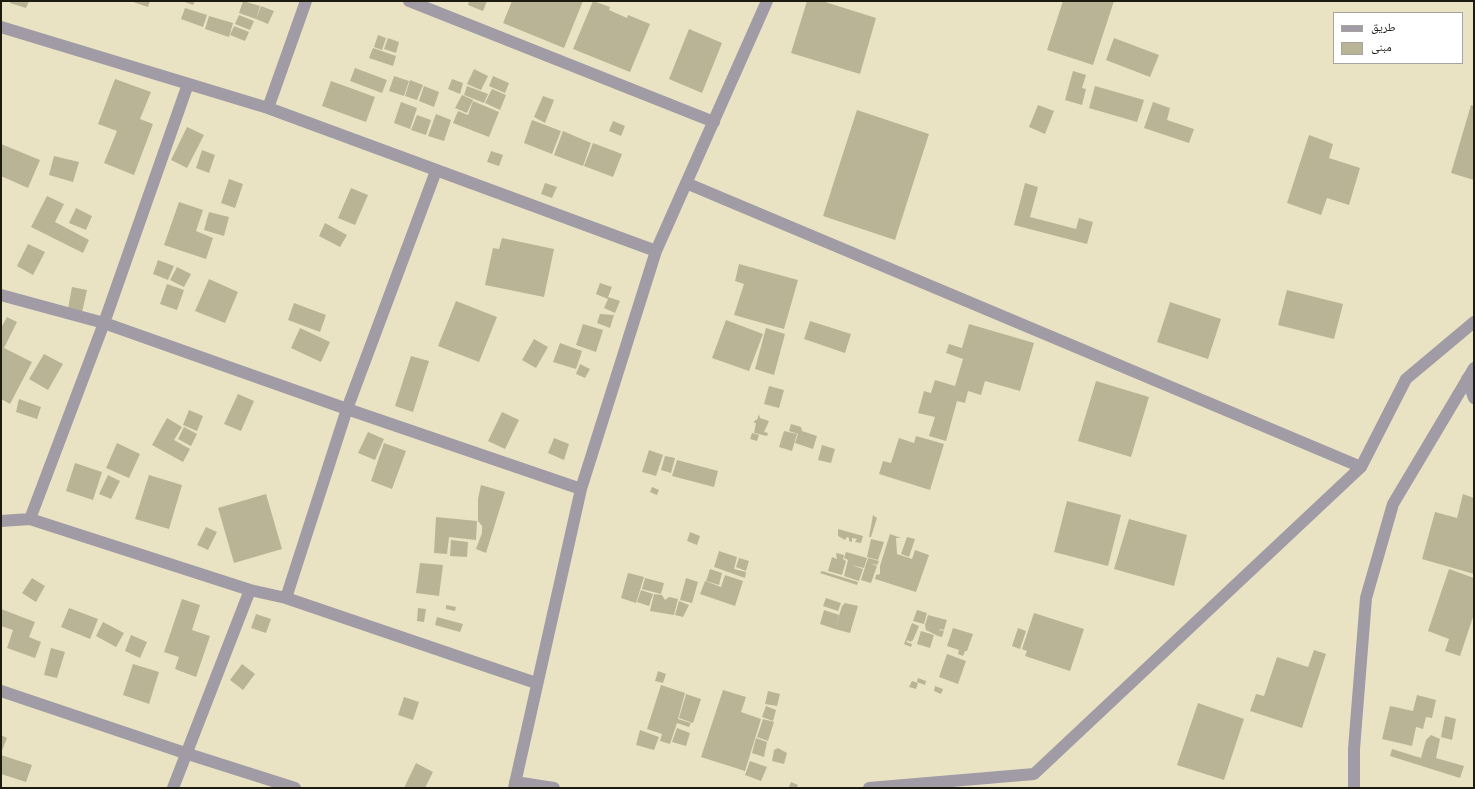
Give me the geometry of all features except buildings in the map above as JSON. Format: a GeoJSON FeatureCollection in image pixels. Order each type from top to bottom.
{"type":"FeatureCollection","features":[{"type":"Feature","properties":{"kind":"street"},"geometry":{"type":"LineString","coordinates":[[268,108],[306,1]]}},
{"type":"Feature","properties":{"kind":"street"},"geometry":{"type":"LineString","coordinates":[[409,1],[714,122]]}},
{"type":"Feature","properties":{"kind":"street"},"geometry":{"type":"LineString","coordinates":[[554,788],[514,785],[536,683],[582,489],[656,251],[767,1]]}},
{"type":"Feature","properties":{"kind":"street"},"geometry":{"type":"LineString","coordinates":[[1,28],[268,108],[656,251]]}},
{"type":"Feature","properties":{"kind":"street"},"geometry":{"type":"LineString","coordinates":[[30,519],[104,323],[188,84]]}},
{"type":"Feature","properties":{"kind":"street"},"geometry":{"type":"LineString","coordinates":[[286,598],[347,409],[436,171]]}},
{"type":"Feature","properties":{"kind":"street"},"geometry":{"type":"LineString","coordinates":[[686,183],[1361,467]]}},
{"type":"Feature","properties":{"kind":"street"},"geometry":{"type":"LineString","coordinates":[[1,295],[104,323],[347,409],[582,489]]}},
{"type":"Feature","properties":{"kind":"street"},"geometry":{"type":"LineString","coordinates":[[869,788],[1034,774],[1361,467],[1406,379],[1474,322]]}},
{"type":"Feature","properties":{"kind":"street"},"geometry":{"type":"LineString","coordinates":[[1354,788],[1354,749],[1366,598],[1393,504],[1474,368]]}},
{"type":"Feature","properties":{"kind":"street"},"geometry":{"type":"LineString","coordinates":[[1467,379],[1474,398]]}},
{"type":"Feature","properties":{"kind":"street"},"geometry":{"type":"LineString","coordinates":[[1,521],[30,519],[250,590],[286,598],[536,683]]}},
{"type":"Feature","properties":{"kind":"street"},"geometry":{"type":"LineString","coordinates":[[173,788],[185,753],[250,590]]}},
{"type":"Feature","properties":{"kind":"street"},"geometry":{"type":"LineString","coordinates":[[1,691],[185,753],[295,788]]}}]}
